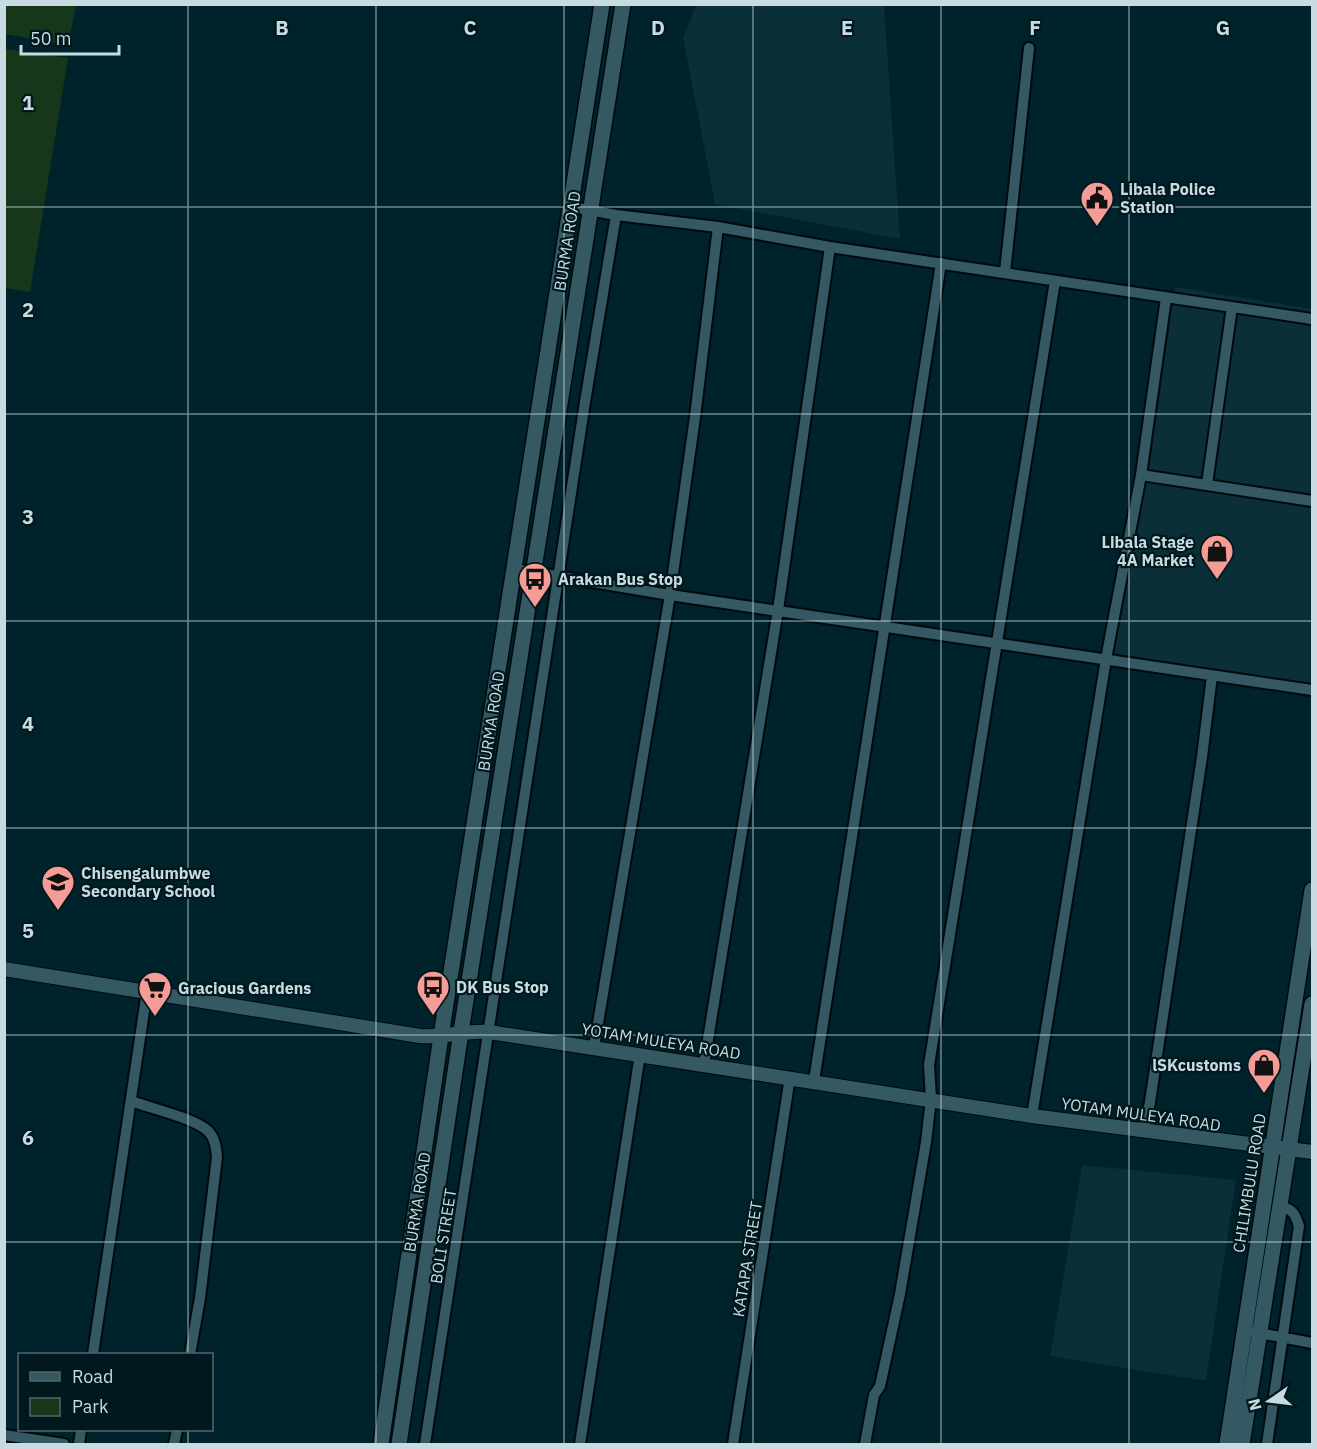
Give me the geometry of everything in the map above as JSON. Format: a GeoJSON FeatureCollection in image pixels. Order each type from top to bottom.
{"type":"FeatureCollection","features":[{"type":"Feature","properties":{"kind":"main road","name":"BURMA ROAD"},"geometry":{"type":"LineString","coordinates":[[381,1444],[441,1036],[602,4]]}},
{"type":"Feature","properties":{"kind":"main road","name":"BURMA ROAD"},"geometry":{"type":"LineString","coordinates":[[399,1444],[461,1032],[623,4]]}},
{"type":"Feature","properties":{"kind":"main road","name":"CHILIMBULU ROAD"},"geometry":{"type":"LineString","coordinates":[[1242,1444],[1272,1148],[1312,890]]}},
{"type":"Feature","properties":{"kind":"main road","name":"CHILIMBULU ROAD"},"geometry":{"type":"LineString","coordinates":[[1227,1444],[1281,1207],[1312,1004]]}},
{"type":"Feature","properties":{"kind":"street"},"geometry":{"type":"LineString","coordinates":[[1005,272],[1029,48]]}},
{"type":"Feature","properties":{"kind":"street"},"geometry":{"type":"LineString","coordinates":[[572,207],[616,215],[718,227],[830,247],[1312,319]]}},
{"type":"Feature","properties":{"kind":"street","name":"BOLI STREET"},"geometry":{"type":"LineString","coordinates":[[425,1444],[616,215]]}},
{"type":"Feature","properties":{"kind":"street"},"geometry":{"type":"LineString","coordinates":[[594,1047],[670,595],[718,227]]}},
{"type":"Feature","properties":{"kind":"street"},"geometry":{"type":"LineString","coordinates":[[704,1064],[778,610],[830,247]]}},
{"type":"Feature","properties":{"kind":"street"},"geometry":{"type":"LineString","coordinates":[[814,1081],[941,263]]}},
{"type":"Feature","properties":{"kind":"street"},"geometry":{"type":"LineString","coordinates":[[865,1444],[874,1395],[880,1386],[900,1294],[926,1142],[931,1099],[929,1065],[1055,281]]}},
{"type":"Feature","properties":{"kind":"street"},"geometry":{"type":"LineString","coordinates":[[1032,1116],[1106,659],[1141,475],[1166,298]]}},
{"type":"Feature","properties":{"kind":"street"},"geometry":{"type":"LineString","coordinates":[[1207,484],[1232,308]]}},
{"type":"Feature","properties":{"kind":"street"},"geometry":{"type":"LineString","coordinates":[[1141,475],[1312,501]]}},
{"type":"Feature","properties":{"kind":"street"},"geometry":{"type":"LineString","coordinates":[[515,569],[670,595],[1312,690]]}},
{"type":"Feature","properties":{"kind":"street"},"geometry":{"type":"LineString","coordinates":[[1143,1132],[1150,1102],[1212,676]]}},
{"type":"Feature","properties":{"kind":"street","name":"YOTAM MULEYA ROAD"},"geometry":{"type":"LineString","coordinates":[[4,969],[420,1036],[489,1032],[1032,1116],[1312,1152]]}},
{"type":"Feature","properties":{"kind":"street"},"geometry":{"type":"LineString","coordinates":[[93,1353],[147,991]]}},
{"type":"Feature","properties":{"kind":"street"},"geometry":{"type":"LineString","coordinates":[[580,1444],[640,1054]]}},
{"type":"Feature","properties":{"kind":"street","name":"KATAPA STREET"},"geometry":{"type":"LineString","coordinates":[[733,1444],[790,1077]]}},
{"type":"Feature","properties":{"kind":"street"},"geometry":{"type":"LineString","coordinates":[[131,1101],[198,1124],[209,1132],[216,1144],[217,1157],[200,1298],[190,1353]]}},
{"type":"Feature","properties":{"kind":"street"},"geometry":{"type":"LineString","coordinates":[[1267,1444],[1299,1226],[1294,1213],[1290,1209],[1281,1207]]}},
{"type":"Feature","properties":{"kind":"street"},"geometry":{"type":"LineString","coordinates":[[1252,1332],[1312,1343]]}},
{"type":"Feature","properties":{"kind":"street"},"geometry":{"type":"LineString","coordinates":[[4,1435],[64,1444]]}},
{"type":"Feature","properties":{"kind":"shaded area"},"geometry":{"type":"Polygon","coordinates":[[[697,4],[884,5],[900,239],[715,204],[683,37],[697,4]]]}},
{"type":"Feature","properties":{"kind":"shaded area"},"geometry":{"type":"Polygon","coordinates":[[[1175,287],[1312,309],[1312,690],[1106,659],[1141,475],[1148,476],[1175,287]]]}},
{"type":"Feature","properties":{"kind":"shaded area"},"geometry":{"type":"Polygon","coordinates":[[[1082,1165],[1236,1180],[1206,1381],[1050,1356],[1082,1165]]]}},
{"type":"Feature","properties":{"kind":"green space"},"geometry":{"type":"Polygon","coordinates":[[[4,5],[76,5],[68,45],[5,34],[4,5]]]}},
{"type":"Feature","properties":{"kind":"green space"},"geometry":{"type":"Polygon","coordinates":[[[5,49],[68,58],[30,292],[5,288],[5,49]]]}},
{"type":"Feature","properties":{"kind":"place","name":"Libala Police Station"},"geometry":{"type":"Point","coordinates":[1097,227]}},
{"type":"Feature","properties":{"kind":"place","name":"Libala Stage 4A Market"},"geometry":{"type":"Point","coordinates":[1217,580]}},
{"type":"Feature","properties":{"kind":"place","name":"Arakan Bus Stop"},"geometry":{"type":"Point","coordinates":[535,608]}},
{"type":"Feature","properties":{"kind":"place","name":"Chisengalumbwe Secondary School"},"geometry":{"type":"Point","coordinates":[58,911]}},
{"type":"Feature","properties":{"kind":"place","name":"DK Bus Stop"},"geometry":{"type":"Point","coordinates":[433,1016]}},
{"type":"Feature","properties":{"kind":"place","name":"Gracious Gardens"},"geometry":{"type":"Point","coordinates":[155,1017]}},
{"type":"Feature","properties":{"kind":"place","name":"lSKcustoms"},"geometry":{"type":"Point","coordinates":[1264,1094]}}]}
